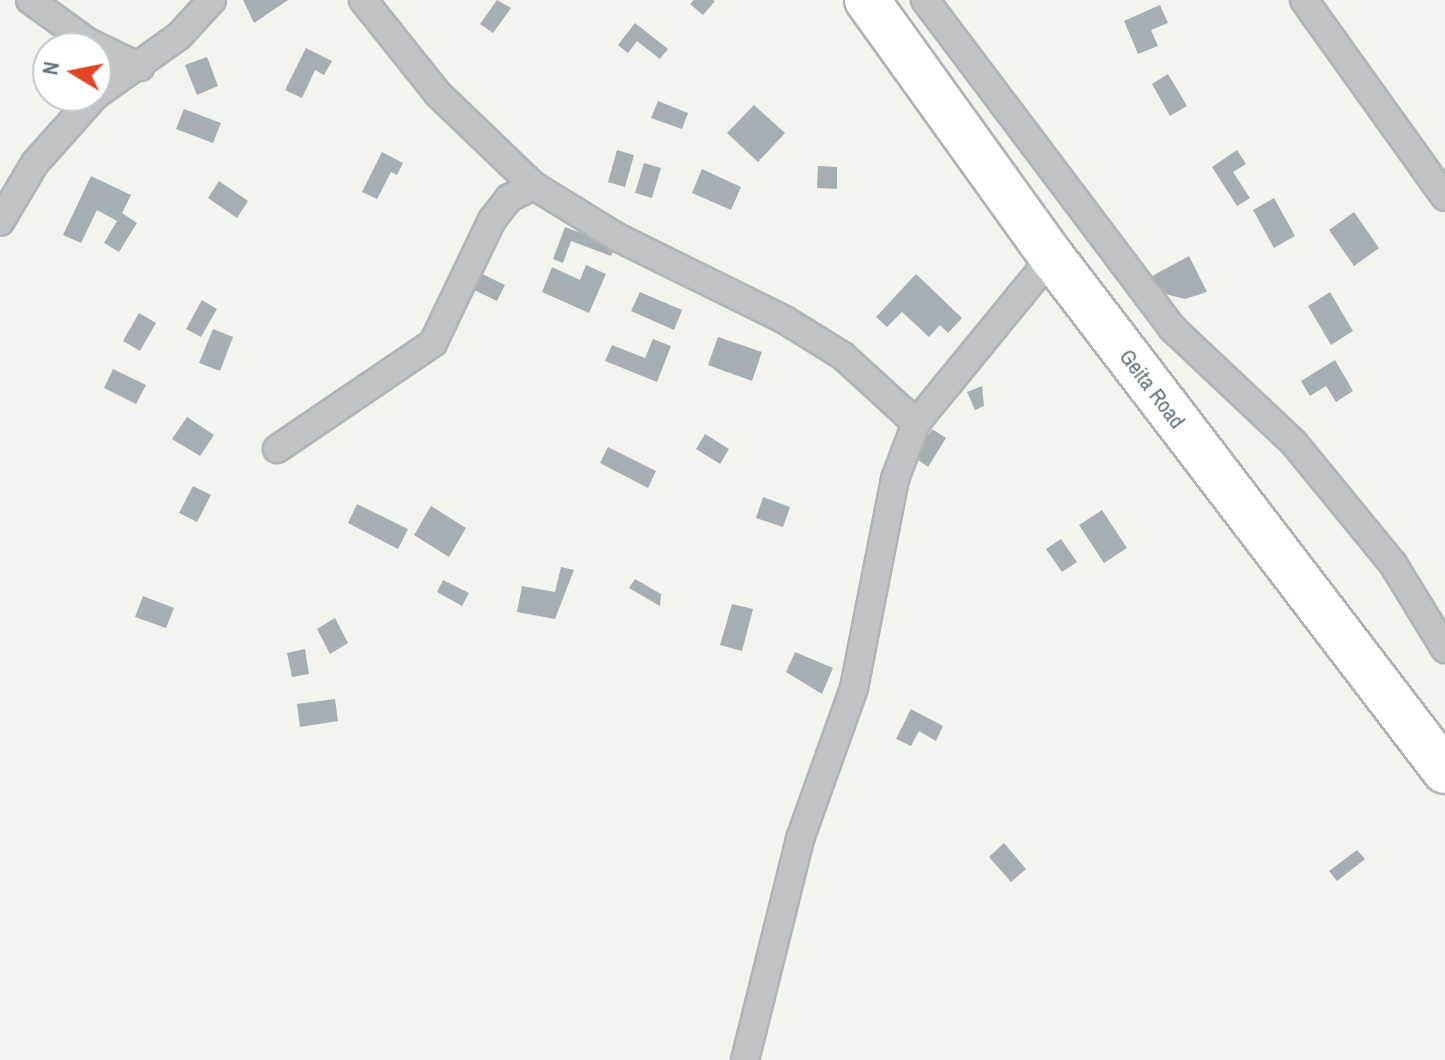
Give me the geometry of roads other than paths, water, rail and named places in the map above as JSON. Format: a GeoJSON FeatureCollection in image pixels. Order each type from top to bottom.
{"type":"FeatureCollection","features":[{"type":"Feature","properties":{"kind":"highway","name":"Geita Road"},"geometry":{"type":"LineString","coordinates":[[867,0],[1052,257],[1445,771]]}},
{"type":"Feature","properties":{"kind":"street"},"geometry":{"type":"LineString","coordinates":[[30,0],[88,42],[140,67]]}},
{"type":"Feature","properties":{"kind":"street"},"geometry":{"type":"LineString","coordinates":[[112,85],[140,67],[212,0]]}},
{"type":"Feature","properties":{"kind":"street"},"geometry":{"type":"LineString","coordinates":[[363,0],[438,94],[534,186],[619,238],[785,320],[843,356],[916,423]]}},
{"type":"Feature","properties":{"kind":"street"},"geometry":{"type":"LineString","coordinates":[[925,0],[1173,329],[1294,443],[1393,564],[1445,649]]}},
{"type":"Feature","properties":{"kind":"street"},"geometry":{"type":"LineString","coordinates":[[1304,0],[1445,197]]}},
{"type":"Feature","properties":{"kind":"street"},"geometry":{"type":"LineString","coordinates":[[0,222],[35,163],[81,112]]}},
{"type":"Feature","properties":{"kind":"street"},"geometry":{"type":"LineString","coordinates":[[277,449],[433,343],[492,220],[509,198],[534,186]]}},
{"type":"Feature","properties":{"kind":"street"},"geometry":{"type":"LineString","coordinates":[[745,1060],[800,839],[854,688],[895,479],[916,423],[1052,257]]}}]}
